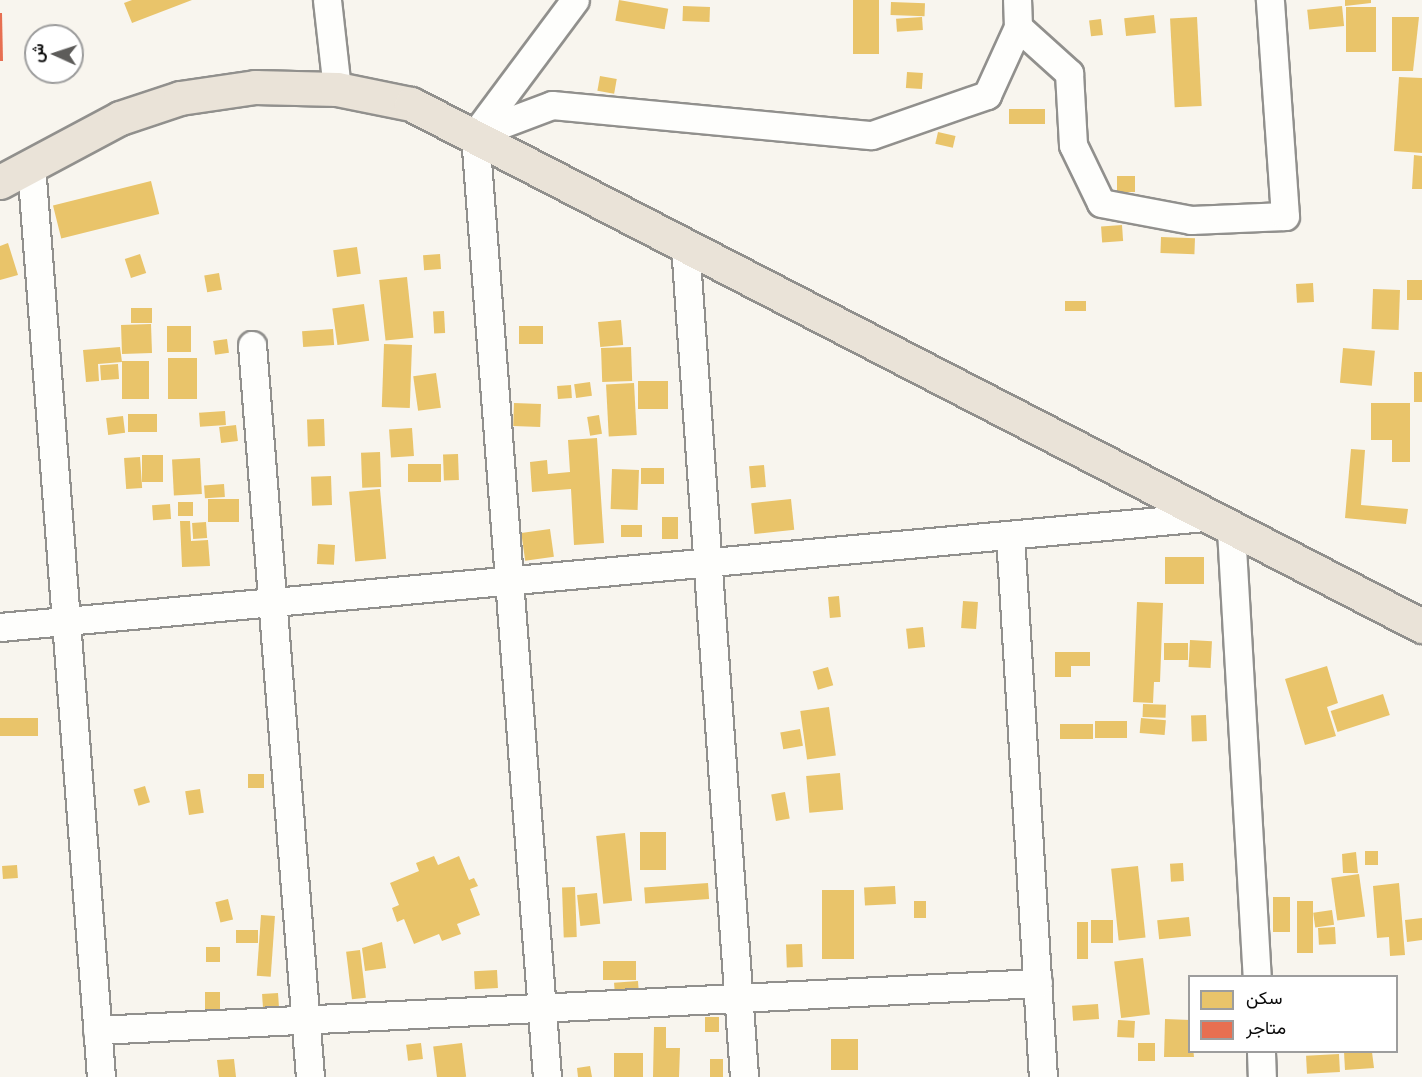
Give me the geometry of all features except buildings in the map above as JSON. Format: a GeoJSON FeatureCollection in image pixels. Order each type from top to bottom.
{"type":"FeatureCollection","features":[{"type":"Feature","properties":{"kind":"main road"},"geometry":{"type":"LineString","coordinates":[[0,182],[120,118],[180,98],[255,87],[337,89],[411,104],[476,134],[1219,523],[1422,626]]}},
{"type":"Feature","properties":{"kind":"street"},"geometry":{"type":"LineString","coordinates":[[327,0],[337,89]]}},
{"type":"Feature","properties":{"kind":"street"},"geometry":{"type":"LineString","coordinates":[[547,1077],[508,583],[476,134],[575,0]]}},
{"type":"Feature","properties":{"kind":"street"},"geometry":{"type":"LineString","coordinates":[[476,134],[552,105],[872,135],[987,95],[1018,27],[1017,0]]}},
{"type":"Feature","properties":{"kind":"street"},"geometry":{"type":"LineString","coordinates":[[1018,27],[1069,73],[1072,145],[1101,203],[1191,220],[1285,216],[1270,0]]}},
{"type":"Feature","properties":{"kind":"street"},"geometry":{"type":"LineString","coordinates":[[31,165],[101,1077]]}},
{"type":"Feature","properties":{"kind":"street"},"geometry":{"type":"LineString","coordinates":[[685,245],[744,1077]]}},
{"type":"Feature","properties":{"kind":"street"},"geometry":{"type":"LineString","coordinates":[[252,345],[310,1077]]}},
{"type":"Feature","properties":{"kind":"street"},"geometry":{"type":"LineString","coordinates":[[0,627],[273,605],[1010,535],[1219,523],[1257,975]]}},
{"type":"Feature","properties":{"kind":"street"},"geometry":{"type":"LineString","coordinates":[[1010,535],[1043,1077]]}},
{"type":"Feature","properties":{"kind":"street"},"geometry":{"type":"LineString","coordinates":[[97,1030],[1038,983]]}},
{"type":"Feature","properties":{"kind":"street"},"geometry":{"type":"LineString","coordinates":[[1261,1053],[1262,1077]]}}]}
